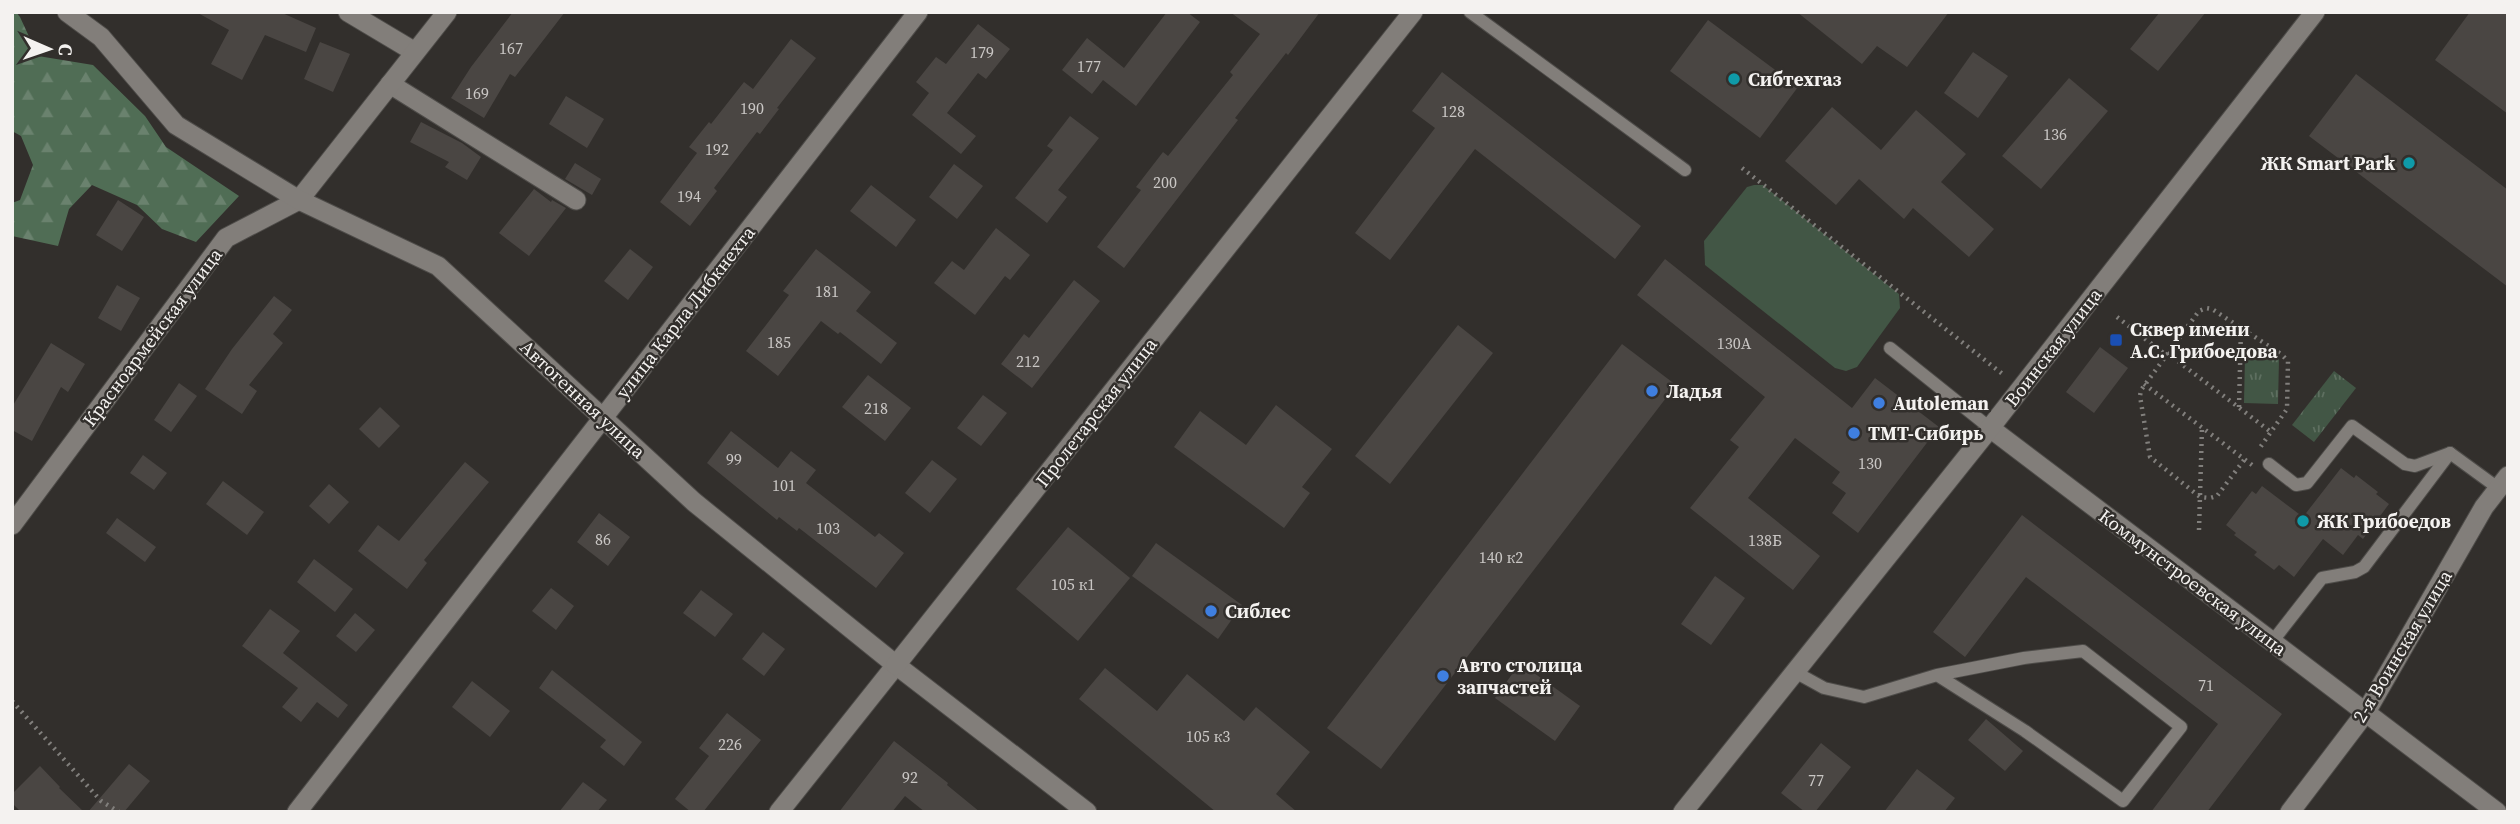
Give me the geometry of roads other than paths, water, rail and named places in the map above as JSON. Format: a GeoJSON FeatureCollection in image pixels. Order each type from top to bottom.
{"type":"FeatureCollection","features":[{"type":"Feature","properties":{"kind":"street","name":"Автогенная улица"},"geometry":{"type":"LineString","coordinates":[[67,12],[101,37],[176,125],[299,200],[438,266],[694,502],[896,665],[1087,812]]}},
{"type":"Feature","properties":{"kind":"street"},"geometry":{"type":"LineString","coordinates":[[348,12],[415,52]]}},
{"type":"Feature","properties":{"kind":"street","name":"Красноармейская улица"},"geometry":{"type":"LineString","coordinates":[[12,525],[226,238],[299,200],[447,12]]}},
{"type":"Feature","properties":{"kind":"street","name":"улица Карла Либкнехта"},"geometry":{"type":"LineString","coordinates":[[297,812],[918,12]]}},
{"type":"Feature","properties":{"kind":"street","name":"Пролетарская улица"},"geometry":{"type":"LineString","coordinates":[[779,812],[1413,12]]}},
{"type":"Feature","properties":{"kind":"street","name":"Воинская улица"},"geometry":{"type":"LineString","coordinates":[[1683,812],[1990,428],[2315,12]]}},
{"type":"Feature","properties":{"kind":"street"},"geometry":{"type":"LineString","coordinates":[[390,84],[576,200]]}},
{"type":"Feature","properties":{"kind":"street","name":"Коммунстроевская улица"},"geometry":{"type":"LineString","coordinates":[[1990,428],[2497,812]]}},
{"type":"Feature","properties":{"kind":"street","name":"2-я Воинская улица"},"geometry":{"type":"LineString","coordinates":[[2291,812],[2366,712],[2484,507],[2503,482]]}},
{"type":"Feature","properties":{"kind":"lane"},"geometry":{"type":"LineString","coordinates":[[1470,12],[1685,170]]}},
{"type":"Feature","properties":{"kind":"lane","name":"Коммунстроевская улица"},"geometry":{"type":"LineString","coordinates":[[1890,348],[1990,428]]}},
{"type":"Feature","properties":{"kind":"lane"},"geometry":{"type":"LineString","coordinates":[[2269,464],[2296,485],[2307,484],[2352,426],[2410,466],[2450,453],[2503,482]]}},
{"type":"Feature","properties":{"kind":"lane"},"geometry":{"type":"LineString","coordinates":[[2272,642],[2322,578],[2355,572],[2364,567],[2450,453]]}},
{"type":"Feature","properties":{"kind":"lane"},"geometry":{"type":"LineString","coordinates":[[1795,672],[1824,688],[1864,697],[1937,675],[2024,658],[2083,651],[2181,727],[2123,801],[2025,731],[1937,675]]}},
{"type":"Feature","properties":{"kind":"place","name":"Сибтехгаз"},"geometry":{"type":"Point","coordinates":[1734,79]}},
{"type":"Feature","properties":{"kind":"place","name":"ЖК Smart Park"},"geometry":{"type":"Point","coordinates":[2409,163]}},
{"type":"Feature","properties":{"kind":"place","name":"Сквер имени А.С. Грибоедова"},"geometry":{"type":"Point","coordinates":[2116,340]}},
{"type":"Feature","properties":{"kind":"place","name":"Ладья"},"geometry":{"type":"Point","coordinates":[1652,391]}},
{"type":"Feature","properties":{"kind":"place","name":"Autoleman"},"geometry":{"type":"Point","coordinates":[1879,403]}},
{"type":"Feature","properties":{"kind":"place","name":"ТМТ-Сибирь"},"geometry":{"type":"Point","coordinates":[1854,433]}},
{"type":"Feature","properties":{"kind":"place","name":"ЖК Грибоедов"},"geometry":{"type":"Point","coordinates":[2303,521]}},
{"type":"Feature","properties":{"kind":"place","name":"Сиблес"},"geometry":{"type":"Point","coordinates":[1211,611]}},
{"type":"Feature","properties":{"kind":"place","name":"Авто столица запчастей"},"geometry":{"type":"Point","coordinates":[1443,676]}}]}
